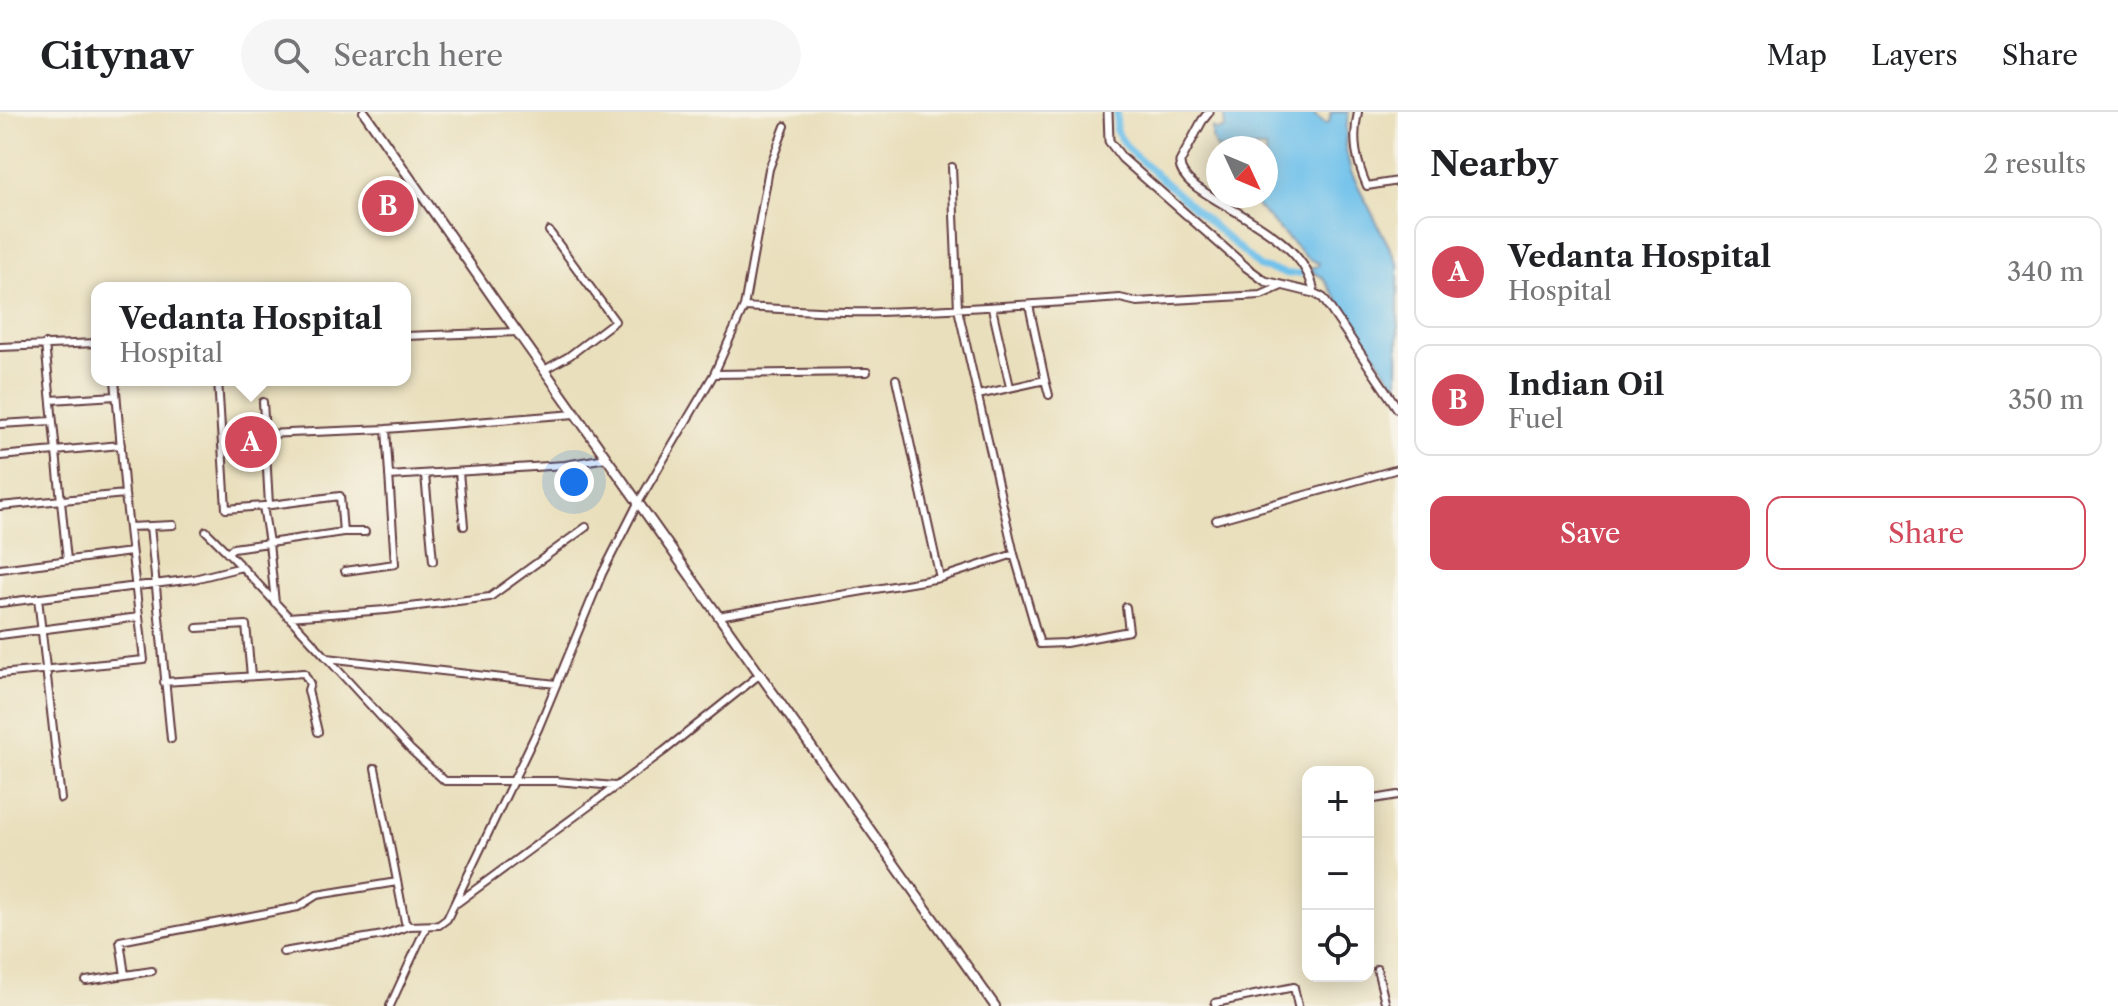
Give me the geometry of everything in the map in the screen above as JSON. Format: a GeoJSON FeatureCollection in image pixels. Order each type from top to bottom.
{"type":"FeatureCollection","features":[{"type":"Feature","properties":{"kind":"main road"},"geometry":{"type":"LineString","coordinates":[[364,112],[995,1006]]}},
{"type":"Feature","properties":{"kind":"street"},"geometry":{"type":"LineString","coordinates":[[1108,112],[1109,141],[1122,158],[1246,267],[1265,281],[1323,298],[1398,409]]}},
{"type":"Feature","properties":{"kind":"street"},"geometry":{"type":"LineString","coordinates":[[1355,113],[1356,151],[1367,186],[1398,181]]}},
{"type":"Feature","properties":{"kind":"street"},"geometry":{"type":"LineString","coordinates":[[1206,115],[1180,162],[1180,170],[1203,193],[1258,223],[1292,251],[1308,271],[1314,293]]}},
{"type":"Feature","properties":{"kind":"street"},"geometry":{"type":"LineString","coordinates":[[283,952],[383,935],[409,926],[439,925],[447,919],[512,783],[602,574],[638,503],[714,374],[744,307],[769,169],[785,126]]}},
{"type":"Feature","properties":{"kind":"street"},"geometry":{"type":"LineString","coordinates":[[952,167],[958,309],[1014,554],[1040,644],[1066,643],[1129,631],[1126,607]]}},
{"type":"Feature","properties":{"kind":"street"},"geometry":{"type":"LineString","coordinates":[[544,370],[569,356],[615,321],[549,231]]}},
{"type":"Feature","properties":{"kind":"street"},"geometry":{"type":"LineString","coordinates":[[744,307],[878,312],[992,308],[1120,298],[1137,302],[1261,295],[1282,286]]}},
{"type":"Feature","properties":{"kind":"street"},"geometry":{"type":"LineString","coordinates":[[1029,305],[1049,395]]}},
{"type":"Feature","properties":{"kind":"street"},"geometry":{"type":"LineString","coordinates":[[992,308],[1010,387]]}},
{"type":"Feature","properties":{"kind":"street"},"geometry":{"type":"LineString","coordinates":[[411,336],[517,332]]}},
{"type":"Feature","properties":{"kind":"street"},"geometry":{"type":"LineString","coordinates":[[0,347],[91,343]]}},
{"type":"Feature","properties":{"kind":"street"},"geometry":{"type":"LineString","coordinates":[[45,344],[67,560]]}},
{"type":"Feature","properties":{"kind":"street"},"geometry":{"type":"LineString","coordinates":[[714,374],[867,372]]}},
{"type":"Feature","properties":{"kind":"street"},"geometry":{"type":"LineString","coordinates":[[896,379],[940,578]]}},
{"type":"Feature","properties":{"kind":"street"},"geometry":{"type":"LineString","coordinates":[[978,395],[1045,380]]}},
{"type":"Feature","properties":{"kind":"street"},"geometry":{"type":"LineString","coordinates":[[0,674],[144,660],[115,386]]}},
{"type":"Feature","properties":{"kind":"street"},"geometry":{"type":"LineString","coordinates":[[218,386],[226,509],[340,496],[343,532]]}},
{"type":"Feature","properties":{"kind":"street"},"geometry":{"type":"LineString","coordinates":[[51,400],[116,396]]}},
{"type":"Feature","properties":{"kind":"street"},"geometry":{"type":"LineString","coordinates":[[263,402],[266,505],[275,603]]}},
{"type":"Feature","properties":{"kind":"street"},"geometry":{"type":"LineString","coordinates":[[265,434],[386,429],[575,414]]}},
{"type":"Feature","properties":{"kind":"street"},"geometry":{"type":"LineString","coordinates":[[0,424],[52,421]]}},
{"type":"Feature","properties":{"kind":"street"},"geometry":{"type":"LineString","coordinates":[[345,571],[395,564],[386,429]]}},
{"type":"Feature","properties":{"kind":"street"},"geometry":{"type":"LineString","coordinates":[[0,456],[121,445]]}},
{"type":"Feature","properties":{"kind":"street"},"geometry":{"type":"LineString","coordinates":[[389,476],[565,465],[606,458]]}},
{"type":"Feature","properties":{"kind":"street"},"geometry":{"type":"LineString","coordinates":[[1216,520],[1398,469]]}},
{"type":"Feature","properties":{"kind":"street"},"geometry":{"type":"LineString","coordinates":[[459,472],[464,526]]}},
{"type":"Feature","properties":{"kind":"street"},"geometry":{"type":"LineString","coordinates":[[425,475],[433,561]]}},
{"type":"Feature","properties":{"kind":"street"},"geometry":{"type":"LineString","coordinates":[[0,506],[125,494]]}},
{"type":"Feature","properties":{"kind":"street"},"geometry":{"type":"LineString","coordinates":[[129,527],[173,525]]}},
{"type":"Feature","properties":{"kind":"street"},"geometry":{"type":"LineString","coordinates":[[150,526],[171,739]]}},
{"type":"Feature","properties":{"kind":"street"},"geometry":{"type":"LineString","coordinates":[[288,617],[386,610],[490,597],[586,527]]}},
{"type":"Feature","properties":{"kind":"street"},"geometry":{"type":"LineString","coordinates":[[206,531],[419,758],[445,781],[556,781],[615,786]]}},
{"type":"Feature","properties":{"kind":"street"},"geometry":{"type":"LineString","coordinates":[[227,553],[233,548],[343,532],[365,532]]}},
{"type":"Feature","properties":{"kind":"street"},"geometry":{"type":"LineString","coordinates":[[0,569],[131,552]]}},
{"type":"Feature","properties":{"kind":"street"},"geometry":{"type":"LineString","coordinates":[[718,616],[940,578],[1014,554]]}},
{"type":"Feature","properties":{"kind":"street"},"geometry":{"type":"LineString","coordinates":[[0,603],[194,579],[242,567]]}},
{"type":"Feature","properties":{"kind":"street"},"geometry":{"type":"LineString","coordinates":[[38,598],[61,799]]}},
{"type":"Feature","properties":{"kind":"street"},"geometry":{"type":"LineString","coordinates":[[0,635],[139,617]]}},
{"type":"Feature","properties":{"kind":"street"},"geometry":{"type":"LineString","coordinates":[[197,628],[246,625],[251,676]]}},
{"type":"Feature","properties":{"kind":"street"},"geometry":{"type":"LineString","coordinates":[[327,658],[556,684]]}},
{"type":"Feature","properties":{"kind":"street"},"geometry":{"type":"LineString","coordinates":[[164,682],[304,673],[310,684],[308,690],[318,732]]}},
{"type":"Feature","properties":{"kind":"street"},"geometry":{"type":"LineString","coordinates":[[454,905],[759,675]]}},
{"type":"Feature","properties":{"kind":"street"},"geometry":{"type":"LineString","coordinates":[[375,768],[405,922],[409,926]]}},
{"type":"Feature","properties":{"kind":"street"},"geometry":{"type":"LineString","coordinates":[[1374,799],[1398,795]]}},
{"type":"Feature","properties":{"kind":"street"},"geometry":{"type":"LineString","coordinates":[[125,975],[120,941],[298,907],[317,895],[397,882]]}},
{"type":"Feature","properties":{"kind":"street"},"geometry":{"type":"LineString","coordinates":[[390,1006],[426,927]]}},
{"type":"Feature","properties":{"kind":"street"},"geometry":{"type":"LineString","coordinates":[[1377,969],[1386,1006]]}},
{"type":"Feature","properties":{"kind":"street"},"geometry":{"type":"LineString","coordinates":[[86,981],[152,971]]}},
{"type":"Feature","properties":{"kind":"street"},"geometry":{"type":"LineString","coordinates":[[1216,1006],[1215,1003],[1239,997],[1294,987],[1298,1006]]}},
{"type":"Feature","properties":{"kind":"water"},"geometry":{"type":"Polygon","coordinates":[[[1232,112],[1311,112],[1326,124],[1331,112],[1348,112],[1345,146],[1351,172],[1398,264],[1398,388],[1322,277],[1313,272],[1311,268],[1319,263],[1308,259],[1259,208],[1278,208],[1278,136],[1212,136],[1212,128],[1217,131],[1225,128],[1224,117],[1232,112]]]}},
{"type":"Feature","properties":{"kind":"waterway"},"geometry":{"type":"LineString","coordinates":[[1117,112],[1116,131],[1129,150],[1260,267],[1289,274],[1302,273]]}},
{"type":"Feature","properties":{"kind":"place","name":"Indian Oil"},"geometry":{"type":"Point","coordinates":[388,206]}},
{"type":"Feature","properties":{"kind":"place","name":"Vedanta Hospital"},"geometry":{"type":"Point","coordinates":[251,442]}}]}
